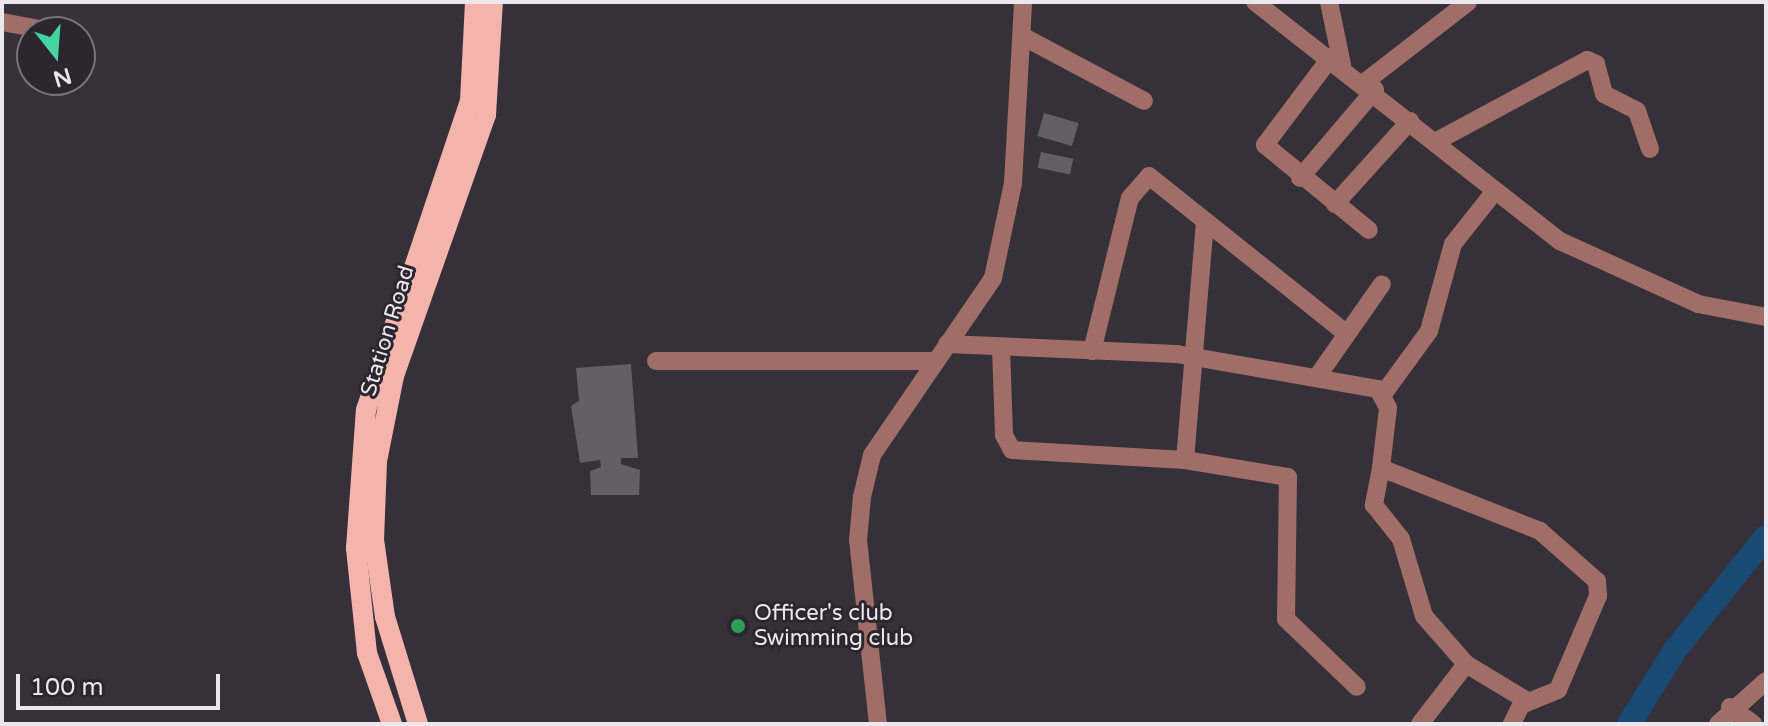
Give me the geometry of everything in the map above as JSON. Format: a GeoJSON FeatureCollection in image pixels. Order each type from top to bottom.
{"type":"FeatureCollection","features":[{"type":"Feature","properties":{"kind":"main road","name":"Station Road"},"geometry":{"type":"LineString","coordinates":[[392,724],[367,653],[356,540],[366,410],[386,374],[486,115],[475,2]]}},
{"type":"Feature","properties":{"kind":"main road","name":"Station Road"},"geometry":{"type":"LineString","coordinates":[[483,76],[493,2]]}},
{"type":"Feature","properties":{"kind":"main road","name":"Station Road"},"geometry":{"type":"LineString","coordinates":[[386,374],[377,461],[374,540],[385,617],[418,724]]}},
{"type":"Feature","properties":{"kind":"street"},"geometry":{"type":"LineString","coordinates":[[2,22],[6,2]]}},
{"type":"Feature","properties":{"kind":"street"},"geometry":{"type":"LineString","coordinates":[[878,724],[858,540],[862,497],[872,455],[993,278],[1013,183],[1023,2]]}},
{"type":"Feature","properties":{"kind":"street"},"geometry":{"type":"LineString","coordinates":[[1255,2],[1370,86],[1560,241],[1698,304],[1766,317]]}},
{"type":"Feature","properties":{"kind":"street"},"geometry":{"type":"LineString","coordinates":[[1329,2],[1336,61],[1265,145],[1300,178],[1369,230]]}},
{"type":"Feature","properties":{"kind":"street"},"geometry":{"type":"LineString","coordinates":[[1300,178],[1370,86],[1460,5]]}},
{"type":"Feature","properties":{"kind":"street"},"geometry":{"type":"LineString","coordinates":[[1022,36],[1144,101]]}},
{"type":"Feature","properties":{"kind":"street"},"geometry":{"type":"LineString","coordinates":[[1435,142],[1587,60],[1596,64],[1604,94],[1637,111],[1650,149]]}},
{"type":"Feature","properties":{"kind":"street"},"geometry":{"type":"LineString","coordinates":[[1335,204],[1410,121]]}},
{"type":"Feature","properties":{"kind":"street"},"geometry":{"type":"LineString","coordinates":[[1092,351],[1137,181],[1149,176],[1347,334]]}},
{"type":"Feature","properties":{"kind":"street"},"geometry":{"type":"LineString","coordinates":[[1495,191],[1453,244],[1429,331],[1384,393],[1377,513],[1401,539],[1424,616],[1466,664],[1525,703]]}},
{"type":"Feature","properties":{"kind":"street"},"geometry":{"type":"LineString","coordinates":[[1185,460],[1205,221]]}},
{"type":"Feature","properties":{"kind":"street"},"geometry":{"type":"LineString","coordinates":[[1317,377],[1382,284]]}},
{"type":"Feature","properties":{"kind":"street"},"geometry":{"type":"LineString","coordinates":[[947,344],[1194,357],[1317,377],[1384,393]]}},
{"type":"Feature","properties":{"kind":"street"},"geometry":{"type":"LineString","coordinates":[[1001,348],[1004,435],[1012,450],[1185,460],[1288,477],[1286,619],[1357,687]]}},
{"type":"Feature","properties":{"kind":"street"},"geometry":{"type":"LineString","coordinates":[[656,361],[936,361]]}},
{"type":"Feature","properties":{"kind":"street"},"geometry":{"type":"LineString","coordinates":[[1381,468],[1540,531],[1597,581],[1598,596],[1558,690],[1525,703],[1512,724]]}},
{"type":"Feature","properties":{"kind":"street"},"geometry":{"type":"LineString","coordinates":[[1420,724],[1466,664]]}},
{"type":"Feature","properties":{"kind":"street"},"geometry":{"type":"LineString","coordinates":[[1718,724],[1730,707],[1766,681]]}},
{"type":"Feature","properties":{"kind":"street"},"geometry":{"type":"LineString","coordinates":[[1730,707],[1753,724]]}},
{"type":"Feature","properties":{"kind":"building"},"geometry":{"type":"Polygon","coordinates":[[[1044,113],[1079,123],[1072,146],[1037,136],[1044,113]]]}},
{"type":"Feature","properties":{"kind":"building"},"geometry":{"type":"Polygon","coordinates":[[[1041,152],[1073,159],[1070,175],[1038,168],[1041,152]]]}},
{"type":"Feature","properties":{"kind":"building"},"geometry":{"type":"Polygon","coordinates":[[[631,364],[638,458],[621,458],[621,464],[640,470],[639,495],[591,495],[590,471],[601,467],[600,460],[580,463],[571,406],[579,401],[576,368],[631,364]]]}},
{"type":"Feature","properties":{"kind":"waterway"},"geometry":{"type":"LineString","coordinates":[[1629,724],[1675,650],[1766,537]]}},
{"type":"Feature","properties":{"kind":"place","name":"Officer's club Swimming club"},"geometry":{"type":"Point","coordinates":[738,626]}}]}
